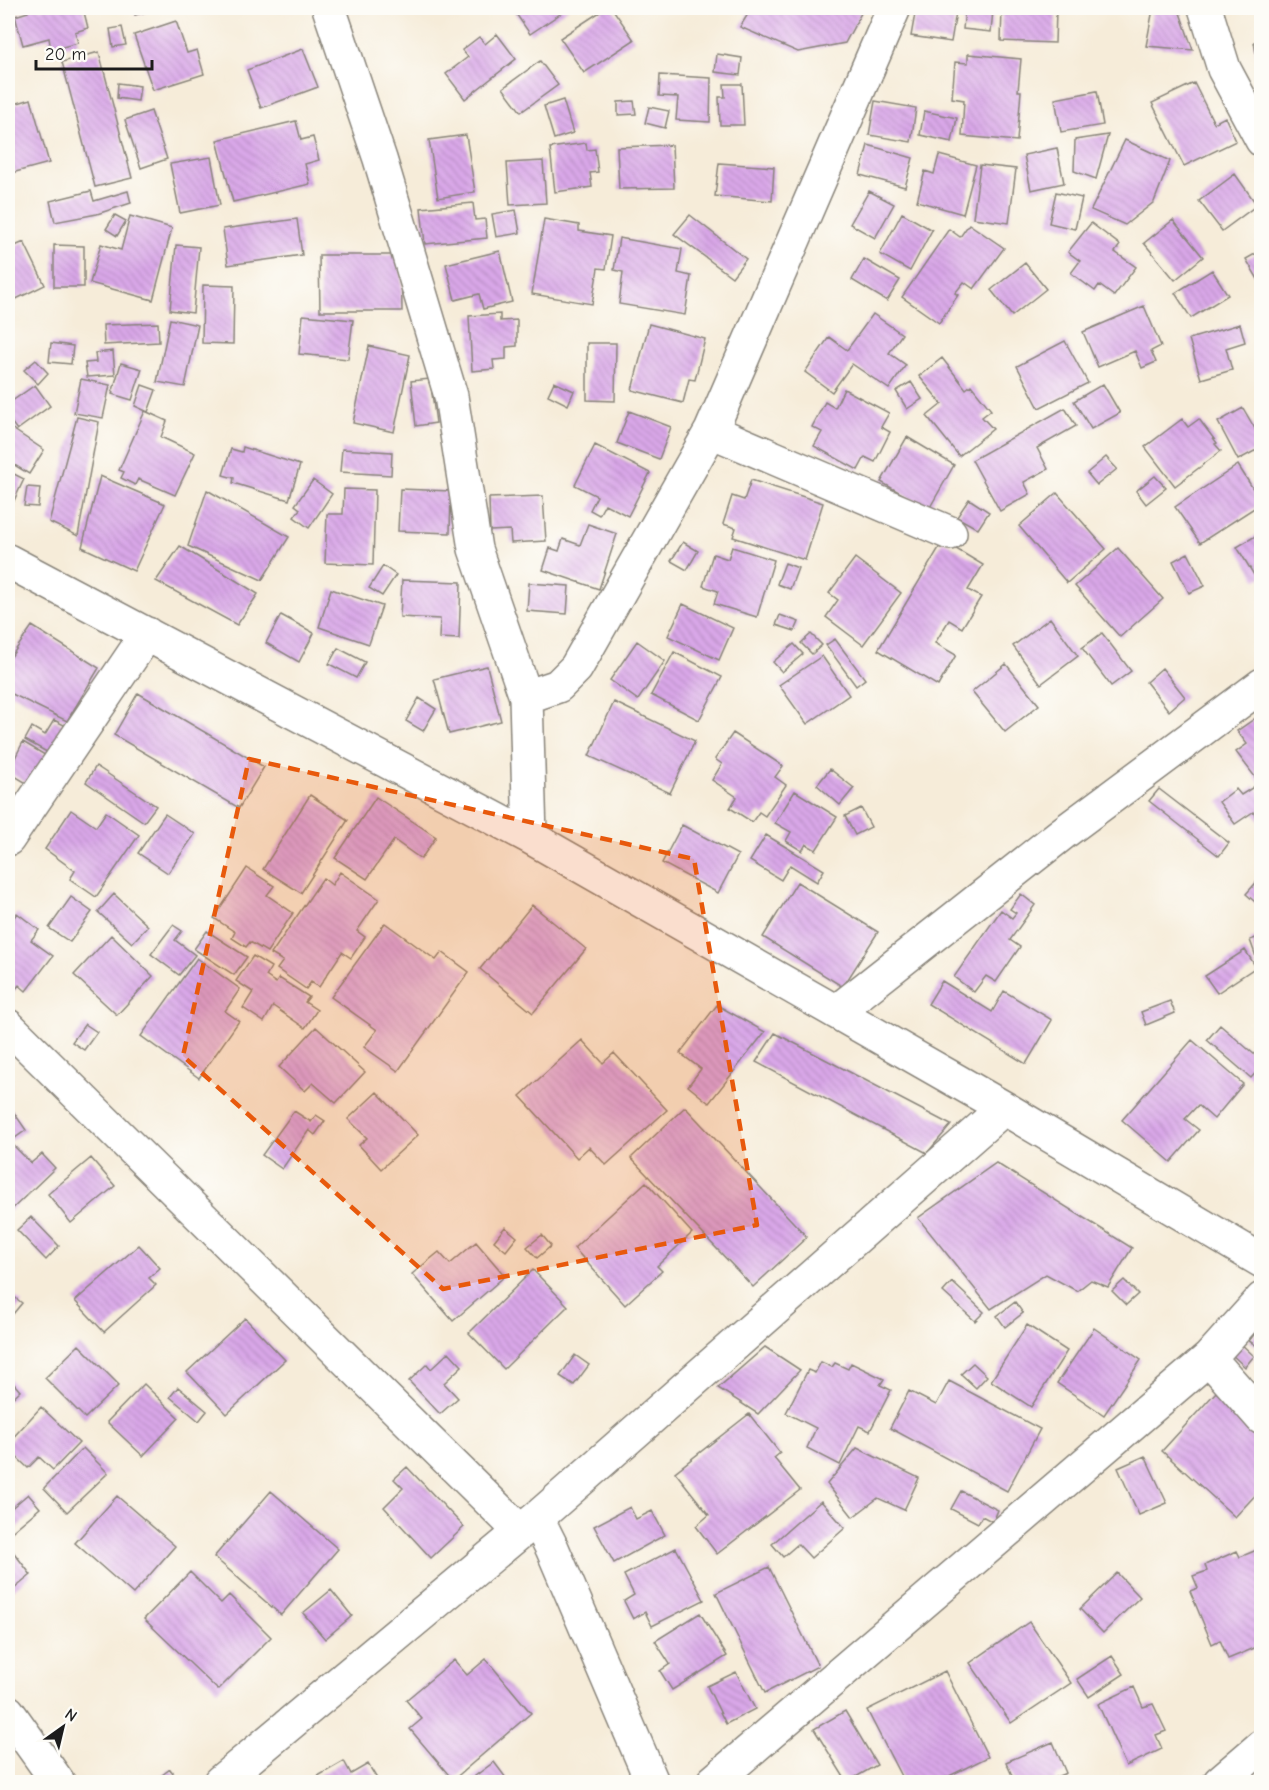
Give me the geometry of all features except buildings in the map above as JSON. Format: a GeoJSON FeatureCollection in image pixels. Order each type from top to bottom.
{"type":"FeatureCollection","features":[{"type":"Feature","properties":{"kind":"street"},"geometry":{"type":"LineString","coordinates":[[329,8],[380,159],[451,396],[475,549],[526,697],[530,837]]}},
{"type":"Feature","properties":{"kind":"street"},"geometry":{"type":"LineString","coordinates":[[526,697],[558,686],[576,668],[711,431],[894,8]]}},
{"type":"Feature","properties":{"kind":"street"},"geometry":{"type":"LineString","coordinates":[[1205,8],[1224,69],[1262,140]]}},
{"type":"Feature","properties":{"kind":"street"},"geometry":{"type":"LineString","coordinates":[[711,431],[950,533]]}},
{"type":"Feature","properties":{"kind":"street"},"geometry":{"type":"LineString","coordinates":[[8,561],[530,837],[1004,1108],[1262,1261]]}},
{"type":"Feature","properties":{"kind":"street"},"geometry":{"type":"LineString","coordinates":[[8,839],[147,634]]}},
{"type":"Feature","properties":{"kind":"street"},"geometry":{"type":"LineString","coordinates":[[836,1012],[1063,833],[1262,685]]}},
{"type":"Feature","properties":{"kind":"street"},"geometry":{"type":"LineString","coordinates":[[8,1026],[552,1548],[652,1782]]}},
{"type":"Feature","properties":{"kind":"street"},"geometry":{"type":"LineString","coordinates":[[220,1782],[529,1525],[1004,1108]]}},
{"type":"Feature","properties":{"kind":"street"},"geometry":{"type":"LineString","coordinates":[[713,1782],[745,1771],[1209,1358],[1262,1299]]}},
{"type":"Feature","properties":{"kind":"street"},"geometry":{"type":"LineString","coordinates":[[1209,1358],[1262,1418]]}},
{"type":"Feature","properties":{"kind":"street"},"geometry":{"type":"LineString","coordinates":[[8,1712],[58,1782]]}},
{"type":"Feature","properties":{"kind":"street"},"geometry":{"type":"LineString","coordinates":[[1220,1782],[1262,1746]]}},
{"type":"Feature","properties":{"kind":"highlighted area"},"geometry":{"type":"Polygon","coordinates":[[[249,759],[694,859],[757,1225],[443,1289],[183,1056],[249,759]]]}}]}
